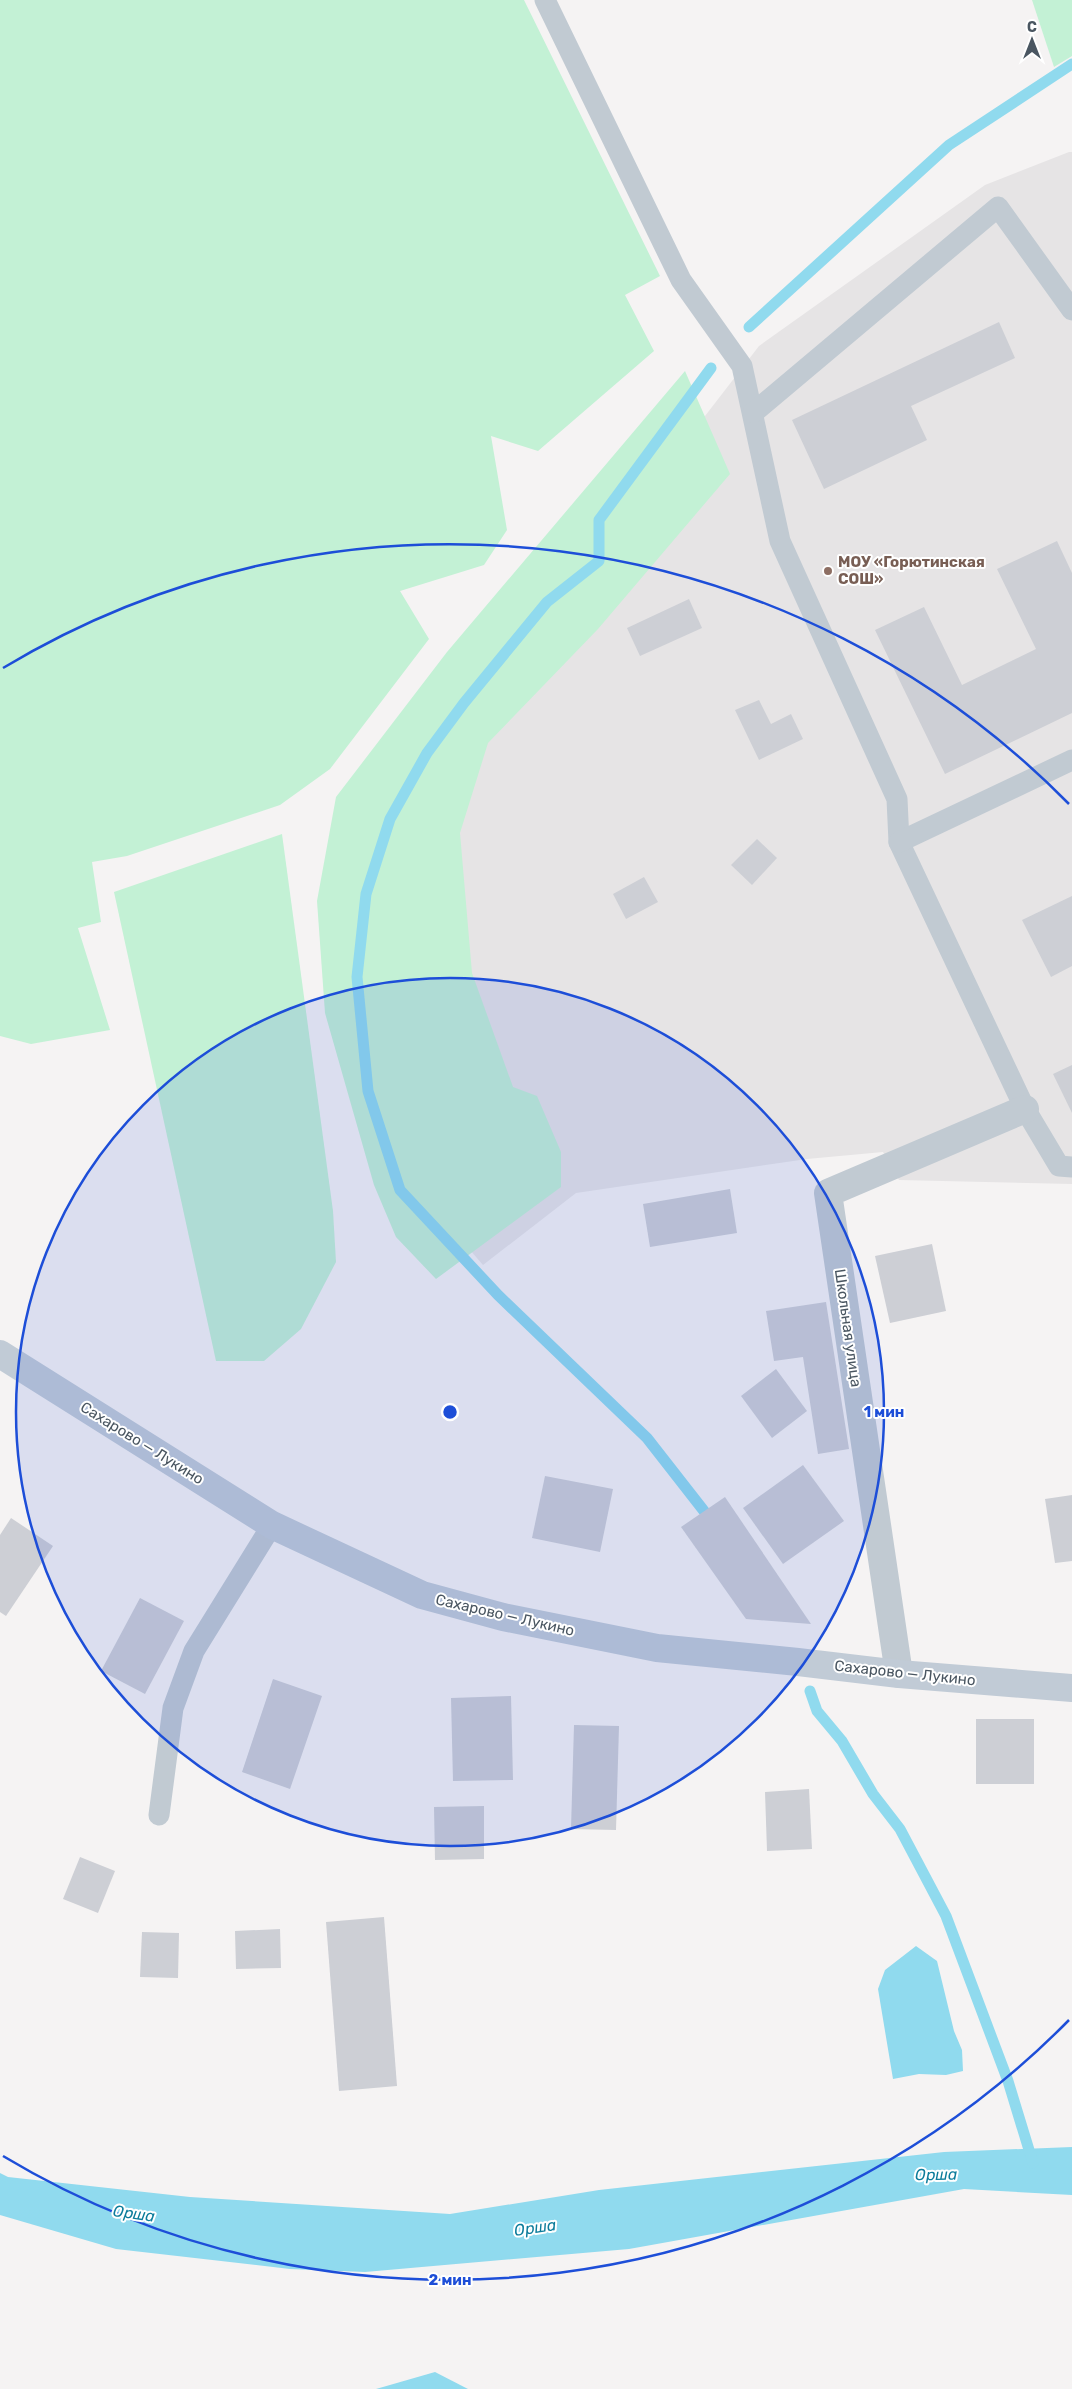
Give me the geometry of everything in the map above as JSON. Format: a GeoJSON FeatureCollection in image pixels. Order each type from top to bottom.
{"type":"FeatureCollection","features":[{"type":"Feature","properties":{"kind":"street","name":"Школьная улица"},"geometry":{"type":"LineString","coordinates":[[900,1674],[828,1193],[1026,1109]]}},
{"type":"Feature","properties":{"kind":"street","name":"Сахарово — Лукино"},"geometry":{"type":"LineString","coordinates":[[0,1354],[272,1525],[422,1595],[502,1617],[657,1648],[900,1674],[1072,1688]]}},
{"type":"Feature","properties":{"kind":"lane"},"geometry":{"type":"LineString","coordinates":[[545,0],[681,280],[742,366],[780,541],[897,799],[900,842],[1026,1109],[1058,1166],[1072,1167]]}},
{"type":"Feature","properties":{"kind":"lane"},"geometry":{"type":"LineString","coordinates":[[753,413],[998,207],[1072,310]]}},
{"type":"Feature","properties":{"kind":"lane"},"geometry":{"type":"LineString","coordinates":[[900,842],[1072,760]]}},
{"type":"Feature","properties":{"kind":"lane"},"geometry":{"type":"LineString","coordinates":[[159,1815],[173,1708],[194,1652],[272,1525]]}},
{"type":"Feature","properties":{"kind":"shaded area","name":"МОУ «Горютинская СОШ»"},"geometry":{"type":"Polygon","coordinates":[[[1072,152],[1072,1184],[899,1180],[883,1152],[807,1159],[576,1193],[483,1265],[413,1184],[439,761],[759,346],[985,185],[1072,152]]]}},
{"type":"Feature","properties":{"kind":"green space"},"geometry":{"type":"Polygon","coordinates":[[[0,0],[524,0],[660,276],[625,295],[654,351],[538,451],[491,436],[507,530],[484,565],[400,591],[429,639],[330,769],[280,805],[127,856],[92,862],[101,922],[78,928],[110,1030],[31,1044],[0,1036],[0,0]]]}},
{"type":"Feature","properties":{"kind":"green space"},"geometry":{"type":"Polygon","coordinates":[[[1032,0],[1072,0],[1072,56],[1054,67],[1032,0]]]}},
{"type":"Feature","properties":{"kind":"green space"},"geometry":{"type":"Polygon","coordinates":[[[685,371],[730,474],[598,629],[488,743],[460,833],[472,973],[513,1087],[537,1096],[561,1152],[561,1187],[436,1279],[396,1237],[374,1185],[325,1013],[317,901],[336,797],[447,652],[685,371]]]}},
{"type":"Feature","properties":{"kind":"green space"},"geometry":{"type":"Polygon","coordinates":[[[282,834],[333,1211],[336,1262],[301,1329],[264,1361],[216,1361],[114,892],[282,834]]]}},
{"type":"Feature","properties":{"kind":"water"},"geometry":{"type":"Polygon","coordinates":[[[916,1946],[937,1961],[954,2031],[962,2050],[963,2071],[946,2075],[919,2074],[893,2079],[878,1989],[885,1970],[916,1946]]]}},
{"type":"Feature","properties":{"kind":"water","name":"Орша"},"geometry":{"type":"Polygon","coordinates":[[[1072,2147],[1072,2195],[964,2189],[629,2249],[365,2272],[290,2269],[116,2249],[0,2215],[0,2173],[8,2177],[190,2197],[450,2214],[599,2190],[944,2152],[1072,2147]]]}},
{"type":"Feature","properties":{"kind":"water"},"geometry":{"type":"Polygon","coordinates":[[[435,2372],[468,2389],[376,2389],[435,2372]]]}},
{"type":"Feature","properties":{"kind":"building"},"geometry":{"type":"Polygon","coordinates":[[[999,322],[1015,358],[911,406],[927,440],[824,489],[792,420],[999,322]]]}},
{"type":"Feature","properties":{"kind":"building"},"geometry":{"type":"Polygon","coordinates":[[[1057,541],[1072,573],[1072,713],[945,774],[875,630],[924,607],[962,685],[1036,649],[997,569],[1057,541]]]}},
{"type":"Feature","properties":{"kind":"building"},"geometry":{"type":"Polygon","coordinates":[[[689,599],[702,628],[640,656],[627,628],[689,599]]]}},
{"type":"Feature","properties":{"kind":"building"},"geometry":{"type":"Polygon","coordinates":[[[759,700],[771,724],[791,714],[803,739],[759,760],[735,710],[759,700]]]}},
{"type":"Feature","properties":{"kind":"building"},"geometry":{"type":"Polygon","coordinates":[[[757,839],[777,858],[752,885],[731,865],[757,839]]]}},
{"type":"Feature","properties":{"kind":"building"},"geometry":{"type":"Polygon","coordinates":[[[644,877],[658,902],[626,919],[613,894],[644,877]]]}},
{"type":"Feature","properties":{"kind":"building"},"geometry":{"type":"Polygon","coordinates":[[[1072,896],[1072,966],[1051,977],[1022,920],[1072,896]]]}},
{"type":"Feature","properties":{"kind":"building"},"geometry":{"type":"Polygon","coordinates":[[[1072,1065],[1072,1113],[1053,1074],[1072,1065]]]}},
{"type":"Feature","properties":{"kind":"building"},"geometry":{"type":"Polygon","coordinates":[[[730,1189],[737,1233],[650,1247],[643,1204],[730,1189]]]}},
{"type":"Feature","properties":{"kind":"building"},"geometry":{"type":"Polygon","coordinates":[[[932,1244],[946,1311],[890,1323],[875,1256],[932,1244]]]}},
{"type":"Feature","properties":{"kind":"building"},"geometry":{"type":"Polygon","coordinates":[[[826,1302],[849,1449],[818,1454],[803,1357],[774,1361],[766,1311],[826,1302]]]}},
{"type":"Feature","properties":{"kind":"building"},"geometry":{"type":"Polygon","coordinates":[[[776,1369],[807,1411],[772,1438],[741,1396],[776,1369]]]}},
{"type":"Feature","properties":{"kind":"building"},"geometry":{"type":"Polygon","coordinates":[[[803,1465],[844,1521],[783,1564],[743,1508],[803,1465]]]}},
{"type":"Feature","properties":{"kind":"building"},"geometry":{"type":"Polygon","coordinates":[[[545,1476],[613,1489],[600,1552],[532,1538],[545,1476]]]}},
{"type":"Feature","properties":{"kind":"building"},"geometry":{"type":"Polygon","coordinates":[[[1072,1495],[1072,1561],[1055,1563],[1045,1499],[1072,1495]]]}},
{"type":"Feature","properties":{"kind":"building"},"geometry":{"type":"Polygon","coordinates":[[[725,1497],[811,1624],[746,1619],[681,1527],[725,1497]]]}},
{"type":"Feature","properties":{"kind":"building"},"geometry":{"type":"Polygon","coordinates":[[[11,1518],[53,1546],[6,1616],[0,1612],[0,1535],[11,1518]]]}},
{"type":"Feature","properties":{"kind":"building"},"geometry":{"type":"Polygon","coordinates":[[[140,1598],[184,1621],[145,1694],[101,1671],[140,1598]]]}},
{"type":"Feature","properties":{"kind":"building"},"geometry":{"type":"Polygon","coordinates":[[[273,1679],[322,1696],[290,1789],[242,1772],[273,1679]]]}},
{"type":"Feature","properties":{"kind":"building"},"geometry":{"type":"Polygon","coordinates":[[[511,1696],[513,1780],[453,1781],[451,1698],[511,1696]]]}},
{"type":"Feature","properties":{"kind":"building"},"geometry":{"type":"Polygon","coordinates":[[[976,1719],[1034,1719],[1034,1784],[976,1784],[976,1719]]]}},
{"type":"Feature","properties":{"kind":"building"},"geometry":{"type":"Polygon","coordinates":[[[574,1725],[619,1726],[616,1830],[571,1829],[574,1725]]]}},
{"type":"Feature","properties":{"kind":"building"},"geometry":{"type":"Polygon","coordinates":[[[809,1789],[812,1849],[767,1851],[765,1792],[809,1789]]]}},
{"type":"Feature","properties":{"kind":"building"},"geometry":{"type":"Polygon","coordinates":[[[484,1806],[484,1859],[435,1860],[434,1807],[484,1806]]]}},
{"type":"Feature","properties":{"kind":"building"},"geometry":{"type":"Polygon","coordinates":[[[80,1857],[115,1871],[98,1913],[63,1899],[80,1857]]]}},
{"type":"Feature","properties":{"kind":"building"},"geometry":{"type":"Polygon","coordinates":[[[384,1917],[397,2086],[339,2091],[326,1922],[384,1917]]]}},
{"type":"Feature","properties":{"kind":"building"},"geometry":{"type":"Polygon","coordinates":[[[280,1929],[281,1968],[236,1969],[235,1931],[280,1929]]]}},
{"type":"Feature","properties":{"kind":"building"},"geometry":{"type":"Polygon","coordinates":[[[142,1932],[179,1933],[178,1978],[140,1977],[142,1932]]]}},
{"type":"Feature","properties":{"kind":"waterway"},"geometry":{"type":"LineString","coordinates":[[749,327],[949,145],[1072,64]]}},
{"type":"Feature","properties":{"kind":"waterway"},"geometry":{"type":"LineString","coordinates":[[704,1511],[647,1438],[498,1295],[400,1190],[368,1091],[357,977],[366,894],[390,819],[427,753],[464,703],[547,602],[599,561],[599,520],[711,368]]}},
{"type":"Feature","properties":{"kind":"waterway"},"geometry":{"type":"LineString","coordinates":[[810,1691],[817,1711],[842,1741],[873,1794],[900,1829],[946,1916],[1008,2081],[1033,2163]]}},
{"type":"Feature","properties":{"kind":"place","name":"МОУ «Горютинская СОШ»"},"geometry":{"type":"Point","coordinates":[828,571]}}]}
